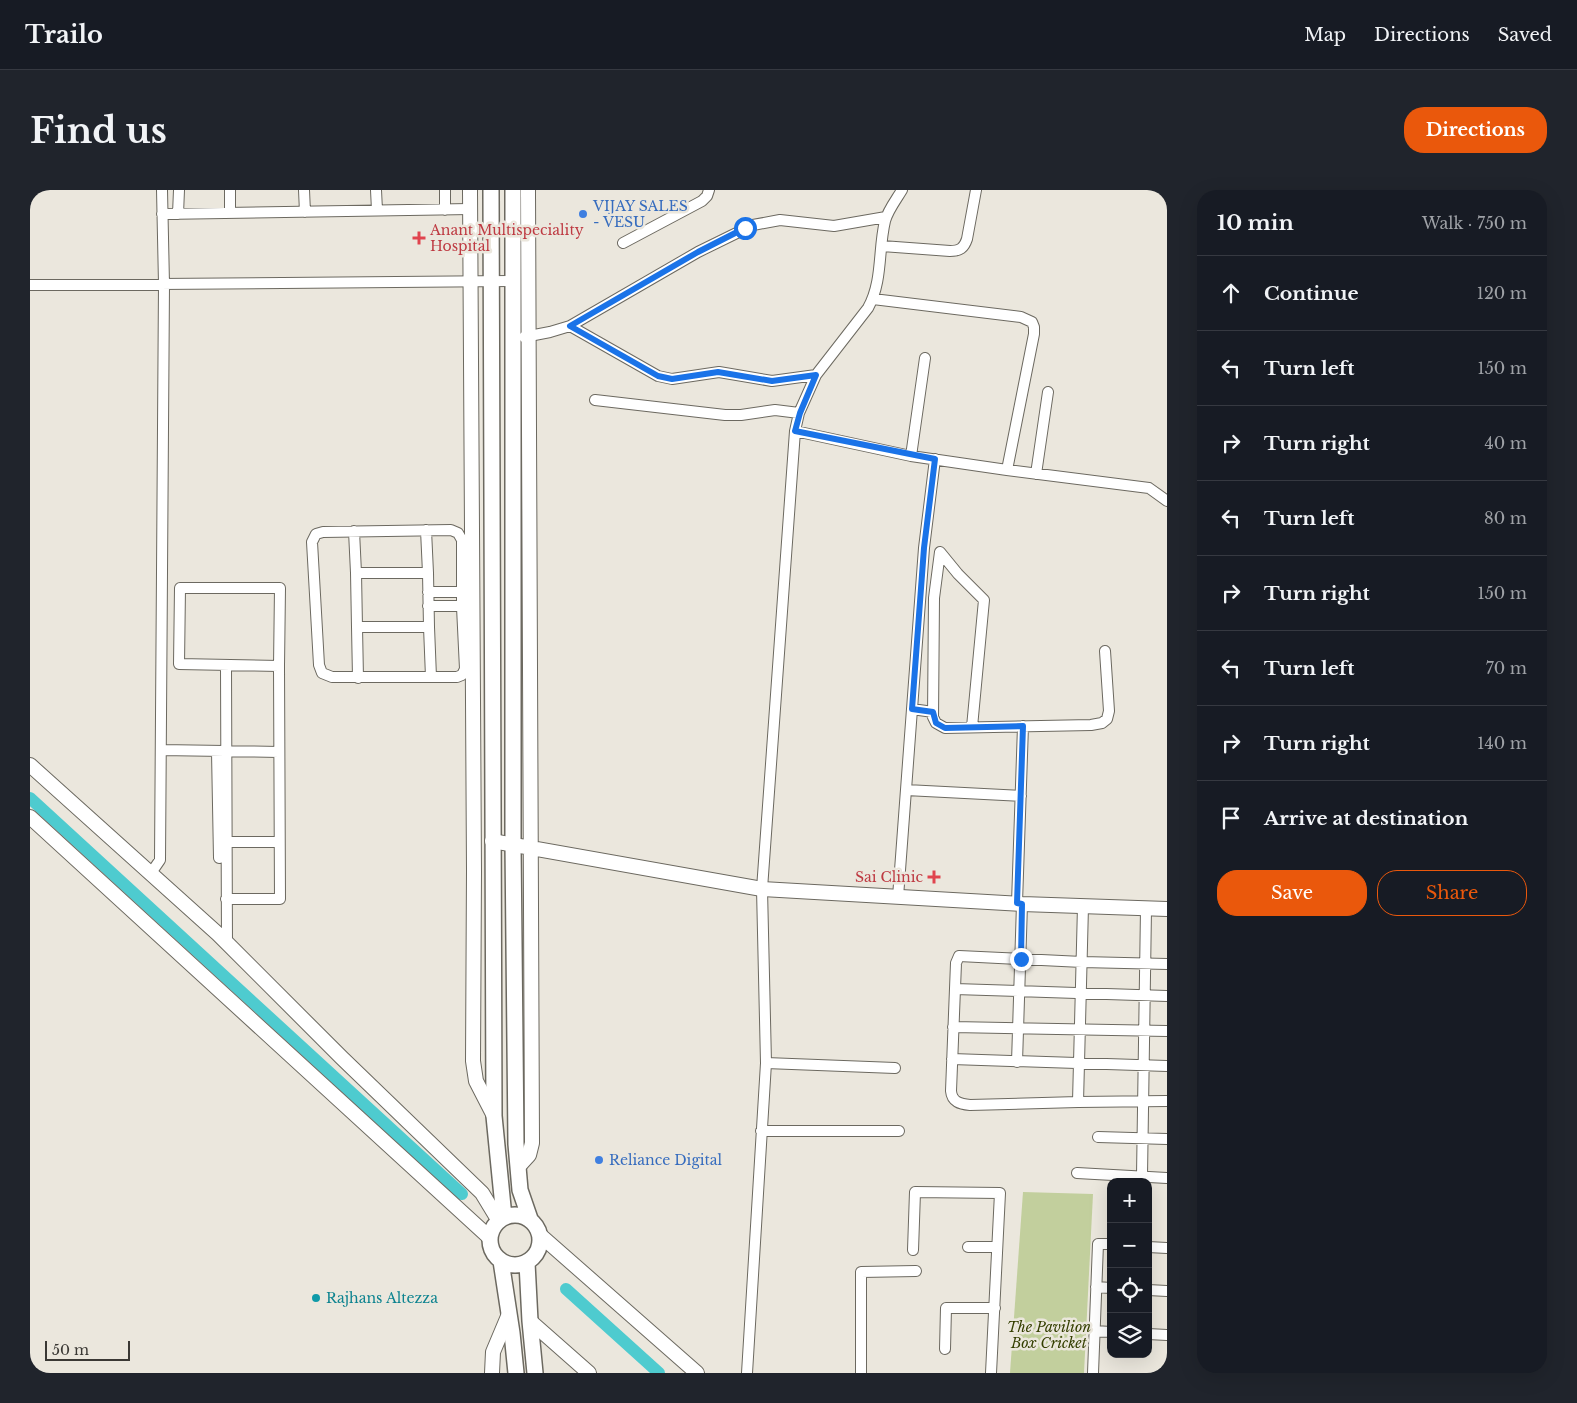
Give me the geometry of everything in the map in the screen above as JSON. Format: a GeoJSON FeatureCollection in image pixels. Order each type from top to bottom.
{"type":"FeatureCollection","features":[{"type":"Feature","properties":{"kind":"main road"},"geometry":{"type":"LineString","coordinates":[[491,190],[494,1116],[502,1219]]}},
{"type":"Feature","properties":{"kind":"main road"},"geometry":{"type":"LineString","coordinates":[[501,1261],[514,1266],[527,1263],[540,1248],[540,1235],[530,1219],[520,1190],[516,1144],[512,844],[513,190]]}},
{"type":"Feature","properties":{"kind":"main road"},"geometry":{"type":"LineString","coordinates":[[516,1373],[501,1261],[493,1251],[490,1238],[492,1232],[502,1219],[517,1215],[530,1219]]}},
{"type":"Feature","properties":{"kind":"main road"},"geometry":{"type":"LineString","coordinates":[[527,1263],[535,1373]]}},
{"type":"Feature","properties":{"kind":"street"},"geometry":{"type":"LineString","coordinates":[[151,873],[160,860],[164,284],[162,190]]}},
{"type":"Feature","properties":{"kind":"street"},"geometry":{"type":"LineString","coordinates":[[178,214],[179,190]]}},
{"type":"Feature","properties":{"kind":"street"},"geometry":{"type":"LineString","coordinates":[[230,190],[230,213]]}},
{"type":"Feature","properties":{"kind":"street"},"geometry":{"type":"LineString","coordinates":[[304,190],[305,212]]}},
{"type":"Feature","properties":{"kind":"street"},"geometry":{"type":"LineString","coordinates":[[376,190],[377,210]]}},
{"type":"Feature","properties":{"kind":"street"},"geometry":{"type":"LineString","coordinates":[[445,190],[445,210]]}},
{"type":"Feature","properties":{"kind":"street"},"geometry":{"type":"LineString","coordinates":[[470,190],[471,282],[467,606],[473,1061],[476,1081],[494,1116]]}},
{"type":"Feature","properties":{"kind":"street"},"geometry":{"type":"LineString","coordinates":[[518,1167],[529,1155],[532,1143],[528,190]]}},
{"type":"Feature","properties":{"kind":"street"},"geometry":{"type":"LineString","coordinates":[[623,243],[702,201],[707,196],[709,190]]}},
{"type":"Feature","properties":{"kind":"street"},"geometry":{"type":"LineString","coordinates":[[747,1373],[766,1063],[762,889],[795,431],[800,413],[816,375],[873,299],[878,280],[886,217],[902,190]]}},
{"type":"Feature","properties":{"kind":"street"},"geometry":{"type":"LineString","coordinates":[[882,246],[950,251],[960,250],[968,239],[976,190]]}},
{"type":"Feature","properties":{"kind":"street"},"geometry":{"type":"LineString","coordinates":[[162,214],[470,209]]}},
{"type":"Feature","properties":{"kind":"street"},"geometry":{"type":"LineString","coordinates":[[513,339],[570,326],[698,252],[753,225],[780,220],[834,226],[886,217]]}},
{"type":"Feature","properties":{"kind":"street"},"geometry":{"type":"LineString","coordinates":[[30,285],[513,281]]}},
{"type":"Feature","properties":{"kind":"street"},"geometry":{"type":"LineString","coordinates":[[873,299],[1020,317],[1032,322],[1034,334],[1007,470]]}},
{"type":"Feature","properties":{"kind":"street"},"geometry":{"type":"LineString","coordinates":[[570,326],[658,376],[666,378],[718,372],[772,381],[816,375]]}},
{"type":"Feature","properties":{"kind":"street"},"geometry":{"type":"LineString","coordinates":[[911,456],[925,358]]}},
{"type":"Feature","properties":{"kind":"street"},"geometry":{"type":"LineString","coordinates":[[1036,474],[1048,392]]}},
{"type":"Feature","properties":{"kind":"street"},"geometry":{"type":"LineString","coordinates":[[595,400],[734,416],[775,410],[800,413]]}},
{"type":"Feature","properties":{"kind":"street"},"geometry":{"type":"LineString","coordinates":[[795,431],[911,456],[1149,488],[1167,500]]}},
{"type":"Feature","properties":{"kind":"street"},"geometry":{"type":"LineString","coordinates":[[898,897],[924,548],[935,459]]}},
{"type":"Feature","properties":{"kind":"street"},"geometry":{"type":"LineString","coordinates":[[426,530],[431,677]]}},
{"type":"Feature","properties":{"kind":"street"},"geometry":{"type":"LineString","coordinates":[[467,592],[462,540],[458,533],[451,530],[324,532],[316,534],[312,542],[319,665],[322,673],[332,677],[358,678],[456,677],[462,675],[465,669],[467,606]]}},
{"type":"Feature","properties":{"kind":"street"},"geometry":{"type":"LineString","coordinates":[[354,532],[358,678]]}},
{"type":"Feature","properties":{"kind":"street"},"geometry":{"type":"LineString","coordinates":[[972,727],[984,600],[958,574],[940,552],[934,598],[933,712],[936,723],[945,728],[1102,724],[1107,719],[1108,711],[1105,651]]}},
{"type":"Feature","properties":{"kind":"street"},"geometry":{"type":"LineString","coordinates":[[356,573],[428,573]]}},
{"type":"Feature","properties":{"kind":"street"},"geometry":{"type":"LineString","coordinates":[[224,904],[280,899],[280,588],[180,588],[179,664],[279,666]]}},
{"type":"Feature","properties":{"kind":"street"},"geometry":{"type":"LineString","coordinates":[[428,592],[467,592]]}},
{"type":"Feature","properties":{"kind":"street"},"geometry":{"type":"LineString","coordinates":[[428,606],[467,606]]}},
{"type":"Feature","properties":{"kind":"street"},"geometry":{"type":"LineString","coordinates":[[357,627],[429,627]]}},
{"type":"Feature","properties":{"kind":"street"},"geometry":{"type":"LineString","coordinates":[[224,940],[221,752],[226,666]]}},
{"type":"Feature","properties":{"kind":"street"},"geometry":{"type":"LineString","coordinates":[[912,709],[933,712]]}},
{"type":"Feature","properties":{"kind":"street"},"geometry":{"type":"LineString","coordinates":[[1017,1062],[1021,959],[1023,726]]}},
{"type":"Feature","properties":{"kind":"street"},"geometry":{"type":"LineString","coordinates":[[161,750],[279,752]]}},
{"type":"Feature","properties":{"kind":"street"},"geometry":{"type":"LineString","coordinates":[[221,752],[226,842],[224,904]]}},
{"type":"Feature","properties":{"kind":"street"},"geometry":{"type":"LineString","coordinates":[[30,765],[224,940],[482,1193],[502,1219]]}},
{"type":"Feature","properties":{"kind":"street"},"geometry":{"type":"LineString","coordinates":[[906,790],[1021,796]]}},
{"type":"Feature","properties":{"kind":"street"},"geometry":{"type":"LineString","coordinates":[[30,817],[490,1238]]}},
{"type":"Feature","properties":{"kind":"street"},"geometry":{"type":"LineString","coordinates":[[492,841],[762,889],[1167,909]]}},
{"type":"Feature","properties":{"kind":"street"},"geometry":{"type":"LineString","coordinates":[[226,842],[279,842]]}},
{"type":"Feature","properties":{"kind":"street"},"geometry":{"type":"LineString","coordinates":[[1078,1102],[1083,906]]}},
{"type":"Feature","properties":{"kind":"street"},"geometry":{"type":"LineString","coordinates":[[1142,1176],[1146,909]]}},
{"type":"Feature","properties":{"kind":"street"},"geometry":{"type":"LineString","coordinates":[[1167,964],[959,956],[956,963],[952,1059],[952,1097],[961,1104],[1167,1101]]}},
{"type":"Feature","properties":{"kind":"street"},"geometry":{"type":"LineString","coordinates":[[955,989],[1167,996]]}},
{"type":"Feature","properties":{"kind":"street"},"geometry":{"type":"LineString","coordinates":[[953,1027],[1167,1032]]}},
{"type":"Feature","properties":{"kind":"street"},"geometry":{"type":"LineString","coordinates":[[952,1059],[1167,1066]]}},
{"type":"Feature","properties":{"kind":"street"},"geometry":{"type":"LineString","coordinates":[[766,1063],[895,1068]]}},
{"type":"Feature","properties":{"kind":"street"},"geometry":{"type":"LineString","coordinates":[[761,1131],[900,1132]]}},
{"type":"Feature","properties":{"kind":"street"},"geometry":{"type":"LineString","coordinates":[[1098,1137],[1167,1139]]}},
{"type":"Feature","properties":{"kind":"street"},"geometry":{"type":"LineString","coordinates":[[1077,1173],[1167,1178]]}},
{"type":"Feature","properties":{"kind":"street"},"geometry":{"type":"LineString","coordinates":[[913,1250],[915,1192],[1000,1194],[992,1373]]}},
{"type":"Feature","properties":{"kind":"street"},"geometry":{"type":"LineString","coordinates":[[540,1235],[698,1373]]}},
{"type":"Feature","properties":{"kind":"street"},"geometry":{"type":"LineString","coordinates":[[1093,1373],[1098,1244],[1107,1244]]}},
{"type":"Feature","properties":{"kind":"street"},"geometry":{"type":"LineString","coordinates":[[968,1247],[997,1248]]}},
{"type":"Feature","properties":{"kind":"street"},"geometry":{"type":"LineString","coordinates":[[1152,1247],[1167,1248]]}},
{"type":"Feature","properties":{"kind":"street"},"geometry":{"type":"LineString","coordinates":[[861,1373],[861,1272],[916,1271]]}},
{"type":"Feature","properties":{"kind":"street"},"geometry":{"type":"LineString","coordinates":[[1096,1287],[1107,1288]]}},
{"type":"Feature","properties":{"kind":"street"},"geometry":{"type":"LineString","coordinates":[[1152,1290],[1167,1292]]}},
{"type":"Feature","properties":{"kind":"street"},"geometry":{"type":"LineString","coordinates":[[945,1349],[946,1308],[995,1308]]}},
{"type":"Feature","properties":{"kind":"street"},"geometry":{"type":"LineString","coordinates":[[492,1373],[493,1352],[509,1314]]}},
{"type":"Feature","properties":{"kind":"street"},"geometry":{"type":"LineString","coordinates":[[530,1321],[589,1373]]}},
{"type":"Feature","properties":{"kind":"street"},"geometry":{"type":"LineString","coordinates":[[1094,1331],[1107,1332]]}},
{"type":"Feature","properties":{"kind":"street"},"geometry":{"type":"LineString","coordinates":[[1152,1334],[1167,1334]]}},
{"type":"Feature","properties":{"kind":"green space","name":"The Pavilion Box Cricket"},"geometry":{"type":"Polygon","coordinates":[[[1023,1192],[1093,1194],[1084,1373],[1010,1373],[1023,1192]]]}},
{"type":"Feature","properties":{"kind":"waterway"},"geometry":{"type":"LineString","coordinates":[[30,798],[462,1194]]}},
{"type":"Feature","properties":{"kind":"waterway"},"geometry":{"type":"LineString","coordinates":[[566,1289],[659,1373]]}},
{"type":"Feature","properties":{"kind":"place","name":"VIJAY SALES - VESU"},"geometry":{"type":"Point","coordinates":[583,214]}},
{"type":"Feature","properties":{"kind":"place","name":"Anant Multispeciality Hospital"},"geometry":{"type":"Point","coordinates":[419,238]}},
{"type":"Feature","properties":{"kind":"place","name":"Sai Clinic"},"geometry":{"type":"Point","coordinates":[934,877]}},
{"type":"Feature","properties":{"kind":"place","name":"Reliance Digital"},"geometry":{"type":"Point","coordinates":[599,1160]}},
{"type":"Feature","properties":{"kind":"place","name":"Rajhans Altezza"},"geometry":{"type":"Point","coordinates":[316,1298]}},
{"type":"Feature","properties":{"kind":"route"},"geometry":{"type":"LineString","coordinates":[[745,228],[698,252],[570,326],[658,376],[666,378],[672,379],[718,372],[763,381],[780,381],[816,375],[800,413],[795,431],[911,456],[935,459],[924,548],[912,709],[933,712],[936,723],[945,728],[1023,726],[1017,903],[1022,904],[1021,959]]}}]}
